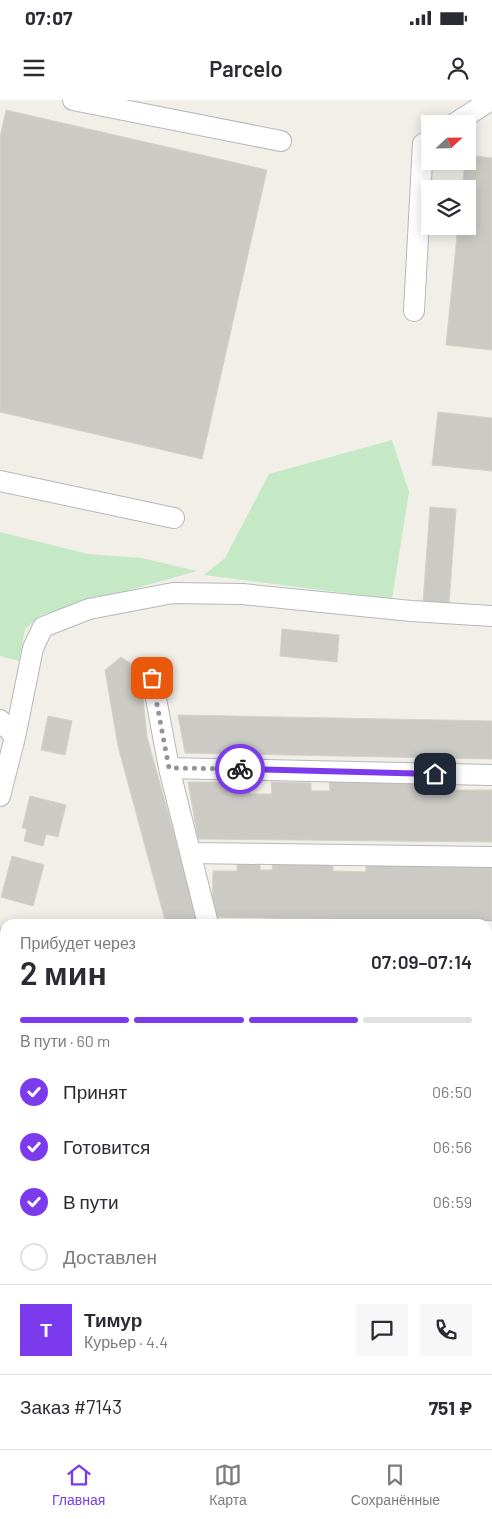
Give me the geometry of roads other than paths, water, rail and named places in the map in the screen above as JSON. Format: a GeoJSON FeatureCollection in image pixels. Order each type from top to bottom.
{"type":"FeatureCollection","features":[{"type":"Feature","properties":{"kind":"lane"},"geometry":{"type":"LineString","coordinates":[[73,100],[281,141]]}},
{"type":"Feature","properties":{"kind":"lane"},"geometry":{"type":"LineString","coordinates":[[468,115],[490,100]]}},
{"type":"Feature","properties":{"kind":"lane"},"geometry":{"type":"LineString","coordinates":[[414,311],[422,170]]}},
{"type":"Feature","properties":{"kind":"lane"},"geometry":{"type":"LineString","coordinates":[[0,481],[174,518]]}},
{"type":"Feature","properties":{"kind":"lane"},"geometry":{"type":"LineString","coordinates":[[0,796],[15,736],[33,648],[43,628],[89,609],[173,593],[242,594],[411,612],[492,616]]}},
{"type":"Feature","properties":{"kind":"lane"},"geometry":{"type":"LineString","coordinates":[[152,678],[169,768],[207,919]]}},
{"type":"Feature","properties":{"kind":"lane"},"geometry":{"type":"LineString","coordinates":[[0,720],[15,736]]}},
{"type":"Feature","properties":{"kind":"lane"},"geometry":{"type":"LineString","coordinates":[[169,768],[492,775]]}},
{"type":"Feature","properties":{"kind":"lane"},"geometry":{"type":"LineString","coordinates":[[190,853],[492,858]]}}]}
